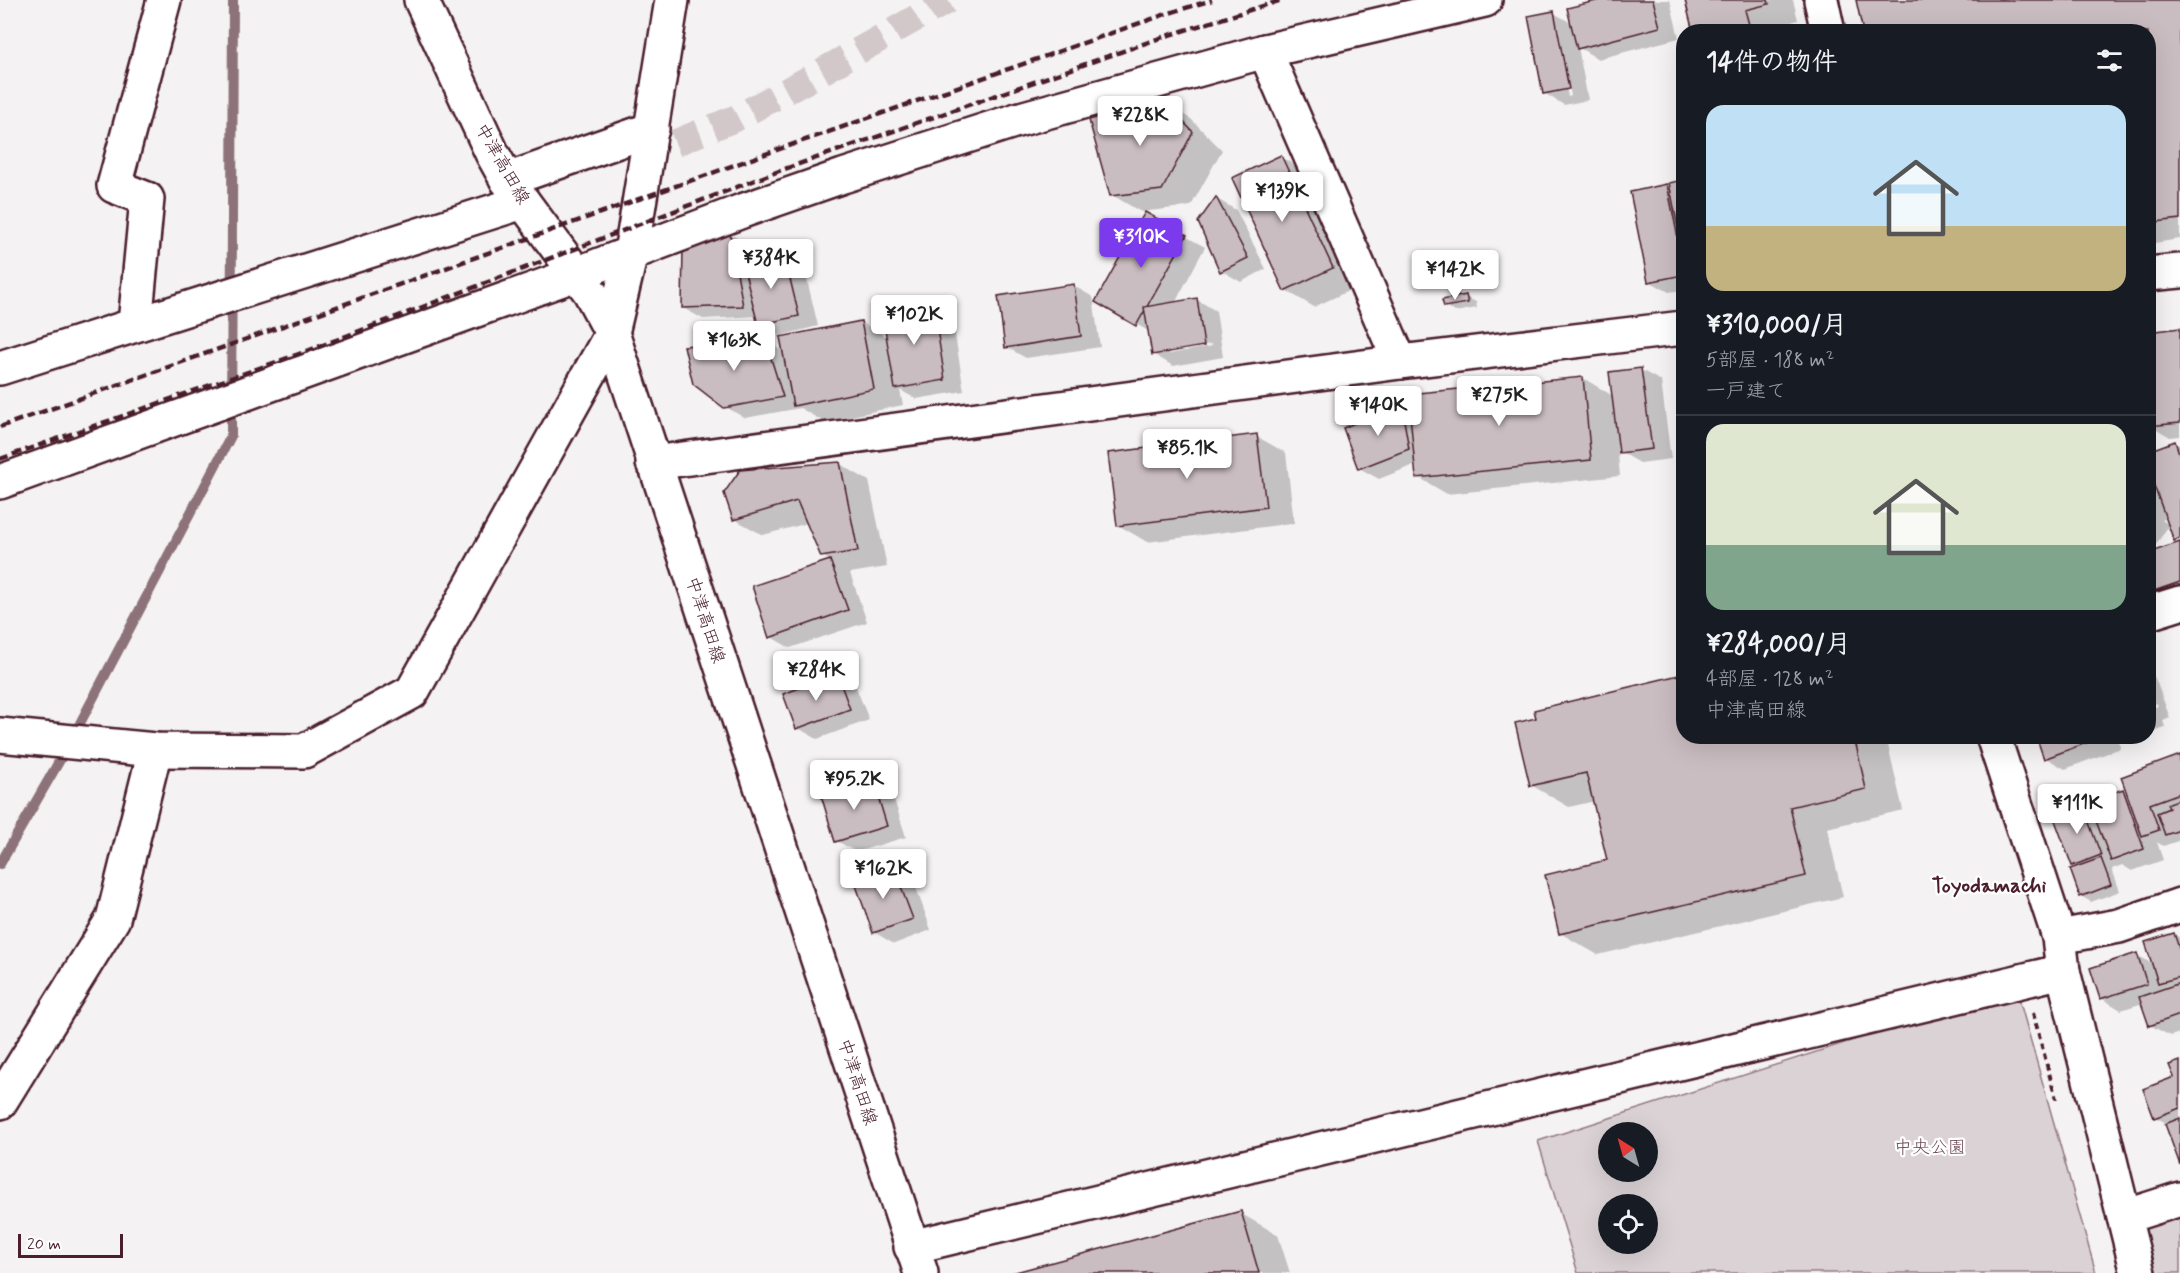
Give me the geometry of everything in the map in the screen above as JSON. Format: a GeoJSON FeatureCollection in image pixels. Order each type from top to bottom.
{"type":"FeatureCollection","features":[{"type":"Feature","properties":{"kind":"street"},"geometry":{"type":"LineString","coordinates":[[135,324],[147,200],[114,186],[164,0]]}},
{"type":"Feature","properties":{"kind":"street","name":"中津高田線"},"geometry":{"type":"LineString","coordinates":[[421,0],[492,153],[515,191],[590,292],[612,333],[916,1260]]}},
{"type":"Feature","properties":{"kind":"street"},"geometry":{"type":"LineString","coordinates":[[0,735],[155,750],[304,751],[412,692],[612,333],[631,253],[672,0]]}},
{"type":"Feature","properties":{"kind":"street"},"geometry":{"type":"LineString","coordinates":[[0,482],[576,274],[742,211],[1017,120],[1265,51],[1485,0]]}},
{"type":"Feature","properties":{"kind":"street"},"geometry":{"type":"LineString","coordinates":[[1821,0],[1826,24]]}},
{"type":"Feature","properties":{"kind":"street"},"geometry":{"type":"LineString","coordinates":[[1265,51],[1400,362]]}},
{"type":"Feature","properties":{"kind":"street"},"geometry":{"type":"LineString","coordinates":[[0,368],[135,324],[515,191],[652,129]]}},
{"type":"Feature","properties":{"kind":"street"},"geometry":{"type":"LineString","coordinates":[[2156,273],[2180,271]]}},
{"type":"Feature","properties":{"kind":"street"},"geometry":{"type":"LineString","coordinates":[[653,463],[1400,362],[1676,329]]}},
{"type":"Feature","properties":{"kind":"street"},"geometry":{"type":"LineString","coordinates":[[2156,610],[2180,603]]}},
{"type":"Feature","properties":{"kind":"street"},"geometry":{"type":"LineString","coordinates":[[1996,744],[2059,937],[2063,971],[2138,1273]]}},
{"type":"Feature","properties":{"kind":"street"},"geometry":{"type":"LineString","coordinates":[[0,1102],[113,919],[155,750]]}},
{"type":"Feature","properties":{"kind":"street"},"geometry":{"type":"LineString","coordinates":[[2059,937],[2119,926],[2180,904]]}},
{"type":"Feature","properties":{"kind":"street"},"geometry":{"type":"LineString","coordinates":[[916,1260],[2063,971]]}},
{"type":"Feature","properties":{"kind":"street"},"geometry":{"type":"LineString","coordinates":[[2124,1217],[2180,1199]]}},
{"type":"Feature","properties":{"kind":"path"},"geometry":{"type":"LineString","coordinates":[[2030,1003],[2058,1104]]}},
{"type":"Feature","properties":{"kind":"green space","name":"中央公園"},"geometry":{"type":"Polygon","coordinates":[[[2016,988],[2096,1273],[1578,1273],[1538,1141],[2016,988]]]}},
{"type":"Feature","properties":{"kind":"green space"},"geometry":{"type":"Polygon","coordinates":[[[2180,1217],[2180,1273],[2150,1273],[2137,1230],[2180,1217]]]}},
{"type":"Feature","properties":{"kind":"building"},"geometry":{"type":"Polygon","coordinates":[[[1600,0],[1653,0],[1660,27],[1577,49],[1567,8],[1600,0]]]}},
{"type":"Feature","properties":{"kind":"building"},"geometry":{"type":"Polygon","coordinates":[[[1685,0],[1768,0],[1769,4],[1745,10],[1749,24],[1691,24],[1685,0]]]}},
{"type":"Feature","properties":{"kind":"building"},"geometry":{"type":"Polygon","coordinates":[[[1856,0],[2180,0],[2180,219],[2156,222],[2156,24],[1861,24],[1856,0]]]}},
{"type":"Feature","properties":{"kind":"building"},"geometry":{"type":"Polygon","coordinates":[[[1554,11],[1569,89],[1543,94],[1528,16],[1554,11]]]}},
{"type":"Feature","properties":{"kind":"building"},"geometry":{"type":"Polygon","coordinates":[[[1162,100],[1193,132],[1162,190],[1110,196],[1089,120],[1162,100]]]}},
{"type":"Feature","properties":{"kind":"building"},"geometry":{"type":"Polygon","coordinates":[[[1281,155],[1333,268],[1284,291],[1232,178],[1281,155]]]}},
{"type":"Feature","properties":{"kind":"building"},"geometry":{"type":"Polygon","coordinates":[[[1676,182],[1676,218],[1669,183],[1676,182]]]}},
{"type":"Feature","properties":{"kind":"building"},"geometry":{"type":"Polygon","coordinates":[[[1667,184],[1676,228],[1676,276],[1648,282],[1630,192],[1667,184]]]}},
{"type":"Feature","properties":{"kind":"building"},"geometry":{"type":"Polygon","coordinates":[[[1216,197],[1248,258],[1220,272],[1198,222],[1216,197]]]}},
{"type":"Feature","properties":{"kind":"building"},"geometry":{"type":"Polygon","coordinates":[[[1145,212],[1187,235],[1136,326],[1095,302],[1145,212]]]}},
{"type":"Feature","properties":{"kind":"building"},"geometry":{"type":"Polygon","coordinates":[[[730,233],[743,306],[682,308],[683,248],[730,233]]]}},
{"type":"Feature","properties":{"kind":"building"},"geometry":{"type":"Polygon","coordinates":[[[784,254],[799,316],[758,325],[743,264],[784,254]]]}},
{"type":"Feature","properties":{"kind":"building"},"geometry":{"type":"Polygon","coordinates":[[[1074,284],[1081,336],[1005,348],[998,296],[1074,284]]]}},
{"type":"Feature","properties":{"kind":"building"},"geometry":{"type":"Polygon","coordinates":[[[1466,295],[1468,303],[1444,307],[1442,300],[1466,295]]]}},
{"type":"Feature","properties":{"kind":"building"},"geometry":{"type":"Polygon","coordinates":[[[1197,298],[1204,346],[1152,355],[1144,307],[1197,298]]]}},
{"type":"Feature","properties":{"kind":"building"},"geometry":{"type":"Polygon","coordinates":[[[933,303],[945,380],[895,389],[882,311],[933,303]]]}},
{"type":"Feature","properties":{"kind":"building"},"geometry":{"type":"Polygon","coordinates":[[[861,321],[874,389],[793,406],[780,337],[861,321]]]}},
{"type":"Feature","properties":{"kind":"building"},"geometry":{"type":"Polygon","coordinates":[[[2180,328],[2180,423],[2156,425],[2156,331],[2180,328]]]}},
{"type":"Feature","properties":{"kind":"building"},"geometry":{"type":"Polygon","coordinates":[[[765,339],[783,397],[724,408],[693,384],[684,346],[765,339]]]}},
{"type":"Feature","properties":{"kind":"building"},"geometry":{"type":"Polygon","coordinates":[[[1641,368],[1652,449],[1619,453],[1609,372],[1641,368]]]}},
{"type":"Feature","properties":{"kind":"building"},"geometry":{"type":"Polygon","coordinates":[[[1583,377],[1591,460],[1416,478],[1408,394],[1583,377]]]}},
{"type":"Feature","properties":{"kind":"building"},"geometry":{"type":"Polygon","coordinates":[[[1401,403],[1409,449],[1358,469],[1343,428],[1401,403]]]}},
{"type":"Feature","properties":{"kind":"building"},"geometry":{"type":"Polygon","coordinates":[[[1257,434],[1266,507],[1117,526],[1108,453],[1257,434]]]}},
{"type":"Feature","properties":{"kind":"building"},"geometry":{"type":"Polygon","coordinates":[[[2175,441],[2180,456],[2180,538],[2174,541],[2156,491],[2156,448],[2175,441]]]}},
{"type":"Feature","properties":{"kind":"building"},"geometry":{"type":"Polygon","coordinates":[[[840,462],[858,551],[821,557],[797,501],[733,520],[724,493],[740,470],[840,462]]]}},
{"type":"Feature","properties":{"kind":"building"},"geometry":{"type":"Polygon","coordinates":[[[2180,542],[2180,582],[2156,590],[2156,550],[2180,542]]]}},
{"type":"Feature","properties":{"kind":"building"},"geometry":{"type":"Polygon","coordinates":[[[830,560],[848,610],[769,638],[752,586],[830,560]]]}},
{"type":"Feature","properties":{"kind":"building"},"geometry":{"type":"Polygon","coordinates":[[[837,674],[850,709],[796,729],[783,694],[837,674]]]}},
{"type":"Feature","properties":{"kind":"building"},"geometry":{"type":"Polygon","coordinates":[[[1676,676],[1676,744],[1856,744],[1866,789],[1790,807],[1806,876],[1559,934],[1545,875],[1607,860],[1586,773],[1530,786],[1515,723],[1536,718],[1534,710],[1676,676]]]}},
{"type":"Feature","properties":{"kind":"building"},"geometry":{"type":"Polygon","coordinates":[[[2039,744],[2084,744],[2044,759],[2039,744]]]}},
{"type":"Feature","properties":{"kind":"building"},"geometry":{"type":"Polygon","coordinates":[[[2180,755],[2180,793],[2150,804],[2159,830],[2142,836],[2121,777],[2180,755]]]}},
{"type":"Feature","properties":{"kind":"building"},"geometry":{"type":"Polygon","coordinates":[[[873,780],[887,826],[835,842],[821,795],[873,780]]]}},
{"type":"Feature","properties":{"kind":"building"},"geometry":{"type":"Polygon","coordinates":[[[2123,789],[2144,849],[2111,861],[2089,802],[2123,789]]]}},
{"type":"Feature","properties":{"kind":"building"},"geometry":{"type":"Polygon","coordinates":[[[2180,799],[2180,830],[2165,835],[2157,813],[2169,808],[2167,804],[2180,799]]]}},
{"type":"Feature","properties":{"kind":"building"},"geometry":{"type":"Polygon","coordinates":[[[2082,804],[2101,855],[2072,866],[2053,815],[2082,804]]]}},
{"type":"Feature","properties":{"kind":"building"},"geometry":{"type":"Polygon","coordinates":[[[2101,858],[2111,885],[2080,897],[2070,869],[2101,858]]]}},
{"type":"Feature","properties":{"kind":"building"},"geometry":{"type":"Polygon","coordinates":[[[893,866],[913,919],[873,933],[854,880],[893,866]]]}},
{"type":"Feature","properties":{"kind":"building"},"geometry":{"type":"Polygon","coordinates":[[[2174,933],[2180,951],[2180,977],[2158,983],[2145,942],[2174,933]]]}},
{"type":"Feature","properties":{"kind":"building"},"geometry":{"type":"Polygon","coordinates":[[[2137,953],[2147,984],[2100,999],[2090,968],[2137,953]]]}},
{"type":"Feature","properties":{"kind":"building"},"geometry":{"type":"Polygon","coordinates":[[[2180,983],[2180,1015],[2149,1026],[2139,997],[2180,983]]]}},
{"type":"Feature","properties":{"kind":"building"},"geometry":{"type":"Polygon","coordinates":[[[2180,1061],[2180,1108],[2154,1118],[2143,1089],[2174,1077],[2169,1065],[2180,1061]]]}},
{"type":"Feature","properties":{"kind":"building"},"geometry":{"type":"Polygon","coordinates":[[[2180,1118],[2180,1165],[2165,1124],[2180,1118]]]}},
{"type":"Feature","properties":{"kind":"building"},"geometry":{"type":"Polygon","coordinates":[[[1241,1211],[1259,1273],[1012,1273],[1241,1211]]]}},
{"type":"Feature","properties":{"kind":"waterway"},"geometry":{"type":"LineString","coordinates":[[0,864],[68,746],[231,436],[233,0]]}},
{"type":"Feature","properties":{"kind":"tunnel"},"geometry":{"type":"LineString","coordinates":[[675,143],[736,118],[948,0]]}},
{"type":"Feature","properties":{"kind":"railway"},"geometry":{"type":"LineString","coordinates":[[0,427],[771,152],[1212,0]]}},
{"type":"Feature","properties":{"kind":"railway"},"geometry":{"type":"LineString","coordinates":[[0,459],[302,353],[779,171],[1166,36],[1282,0]]}},
{"type":"Feature","properties":{"kind":"district","name":"Toyodamachi"},"geometry":{"type":"Point","coordinates":[1989,886]}}]}
